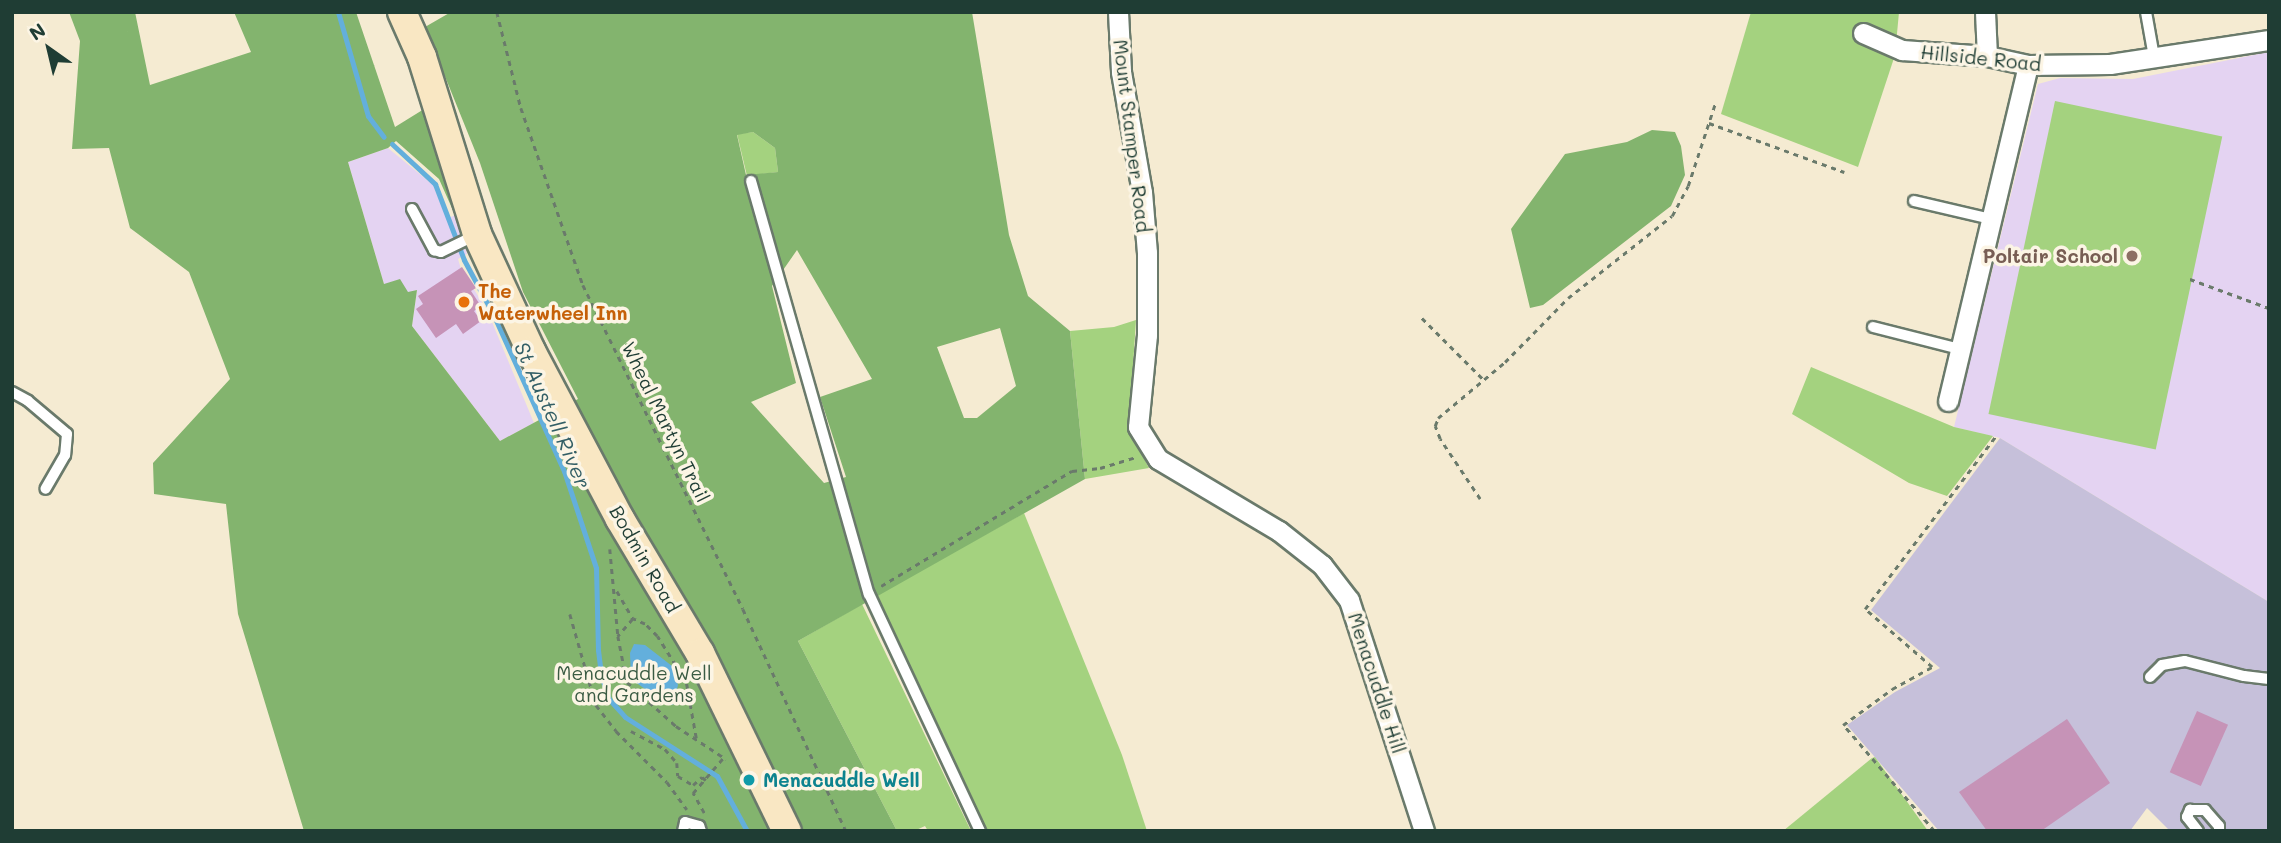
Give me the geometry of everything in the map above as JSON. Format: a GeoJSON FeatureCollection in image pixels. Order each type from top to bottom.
{"type":"FeatureCollection","features":[{"type":"Feature","properties":{"kind":"main road","name":"Bodmin Road"},"geometry":{"type":"LineString","coordinates":[[402,12],[422,57],[472,237],[620,519],[700,653],[787,831]]}},
{"type":"Feature","properties":{"kind":"street","name":"Mount Stamper Road"},"geometry":{"type":"LineString","coordinates":[[1118,12],[1121,72],[1142,192],[1147,253],[1147,335],[1139,428]]}},
{"type":"Feature","properties":{"kind":"street"},"geometry":{"type":"LineString","coordinates":[[1986,12],[1987,56]]}},
{"type":"Feature","properties":{"kind":"street","name":"Hillside Road"},"geometry":{"type":"LineString","coordinates":[[1863,33],[1902,51],[1987,56],[2028,65],[2110,64],[2269,40]]}},
{"type":"Feature","properties":{"kind":"street"},"geometry":{"type":"LineString","coordinates":[[1948,401],[2028,65]]}},
{"type":"Feature","properties":{"kind":"street","name":"Menacuddle Hill"},"geometry":{"type":"LineString","coordinates":[[1139,428],[1158,459],[1279,531],[1322,565],[1349,600],[1424,831]]}},
{"type":"Feature","properties":{"kind":"lane"},"geometry":{"type":"LineString","coordinates":[[2146,12],[2154,57]]}},
{"type":"Feature","properties":{"kind":"lane"},"geometry":{"type":"LineString","coordinates":[[751,181],[869,594],[980,831]]}},
{"type":"Feature","properties":{"kind":"lane"},"geometry":{"type":"LineString","coordinates":[[1914,201],[1991,219]]}},
{"type":"Feature","properties":{"kind":"lane"},"geometry":{"type":"LineString","coordinates":[[412,209],[434,250],[441,252],[472,237]]}},
{"type":"Feature","properties":{"kind":"lane"},"geometry":{"type":"LineString","coordinates":[[1873,327],[1960,349]]}},
{"type":"Feature","properties":{"kind":"lane"},"geometry":{"type":"LineString","coordinates":[[12,392],[28,401],[67,434],[65,455],[45,489]]}},
{"type":"Feature","properties":{"kind":"lane"},"geometry":{"type":"LineString","coordinates":[[2150,677],[2162,664],[2185,661],[2244,677],[2269,679]]}},
{"type":"Feature","properties":{"kind":"lane"},"geometry":{"type":"LineString","coordinates":[[2198,831],[2187,817],[2190,810],[2205,810],[2219,826],[2219,831]]}},
{"type":"Feature","properties":{"kind":"lane"},"geometry":{"type":"LineString","coordinates":[[683,831],[685,822],[702,825]]}},
{"type":"Feature","properties":{"kind":"path","name":"Wheal Martyn Trail"},"geometry":{"type":"LineString","coordinates":[[498,12],[521,108],[583,285],[743,609],[846,831]]}},
{"type":"Feature","properties":{"kind":"path"},"geometry":{"type":"LineString","coordinates":[[1480,499],[1435,426],[1438,418],[1484,380],[1568,298],[1672,216],[1689,186],[1715,104]]}},
{"type":"Feature","properties":{"kind":"path"},"geometry":{"type":"LineString","coordinates":[[1709,123],[1844,172]]}},
{"type":"Feature","properties":{"kind":"path"},"geometry":{"type":"LineString","coordinates":[[2190,278],[2269,308]]}},
{"type":"Feature","properties":{"kind":"path"},"geometry":{"type":"LineString","coordinates":[[1422,318],[1484,380]]}},
{"type":"Feature","properties":{"kind":"path"},"geometry":{"type":"LineString","coordinates":[[1934,831],[1843,725],[1892,689],[1932,667],[1865,609],[1995,437]]}},
{"type":"Feature","properties":{"kind":"path"},"geometry":{"type":"LineString","coordinates":[[869,594],[1072,471],[1100,468],[1134,459],[1152,450]]}},
{"type":"Feature","properties":{"kind":"path"},"geometry":{"type":"LineString","coordinates":[[609,541],[618,636],[627,682],[676,726],[723,757],[693,793],[702,825]]}},
{"type":"Feature","properties":{"kind":"path"},"geometry":{"type":"LineString","coordinates":[[615,588],[633,620],[645,624],[657,636],[686,682],[695,738]]}},
{"type":"Feature","properties":{"kind":"path"},"geometry":{"type":"LineString","coordinates":[[570,614],[596,705],[616,731],[667,782],[702,825]]}},
{"type":"Feature","properties":{"kind":"path"},"geometry":{"type":"LineString","coordinates":[[618,636],[633,620]]}},
{"type":"Feature","properties":{"kind":"path"},"geometry":{"type":"LineString","coordinates":[[631,731],[664,749],[677,764],[678,776],[693,785],[702,777],[706,780]]}},
{"type":"Feature","properties":{"kind":"shaded area","name":"Poltair School"},"geometry":{"type":"Polygon","coordinates":[[[2269,52],[2269,602],[2000,438],[1954,427],[2038,84],[2060,78],[2133,79],[2269,52]]]}},
{"type":"Feature","properties":{"kind":"shaded area"},"geometry":{"type":"Polygon","coordinates":[[[388,148],[433,185],[447,219],[455,215],[467,254],[458,259],[461,269],[487,310],[534,423],[500,441],[412,326],[417,290],[408,293],[384,284],[348,162],[388,148]]]}},
{"type":"Feature","properties":{"kind":"shaded area"},"geometry":{"type":"Polygon","coordinates":[[[2000,438],[2269,602],[2269,831],[2170,831],[2147,808],[2130,831],[1939,831],[1847,725],[1895,692],[1940,668],[1871,610],[2000,438]]]}},
{"type":"Feature","properties":{"kind":"green space","name":"Menacuddle Well and Gardens"},"geometry":{"type":"Polygon","coordinates":[[[69,12],[135,12],[150,85],[251,52],[234,12],[356,12],[395,127],[437,101],[476,217],[455,215],[439,179],[396,141],[388,148],[348,162],[384,284],[400,279],[408,292],[417,290],[412,326],[500,441],[578,399],[523,292],[480,163],[425,27],[451,12],[972,12],[1009,235],[1028,296],[1070,331],[1085,479],[798,641],[897,831],[304,831],[238,614],[226,504],[154,494],[153,463],[230,379],[189,272],[130,228],[109,148],[72,149],[80,41],[69,12]],[[753,132],[737,135],[746,175],[778,172],[775,148],[753,132]],[[797,250],[772,286],[796,383],[751,402],[824,483],[846,477],[820,397],[872,379],[797,250]],[[1000,328],[937,347],[964,418],[977,418],[1016,386],[1000,328]]]}},
{"type":"Feature","properties":{"kind":"green space"},"geometry":{"type":"Polygon","coordinates":[[[1751,12],[1899,12],[1895,55],[1858,167],[1721,114],[1751,12]]]}},
{"type":"Feature","properties":{"kind":"green space"},"geometry":{"type":"Polygon","coordinates":[[[2055,101],[2222,137],[2156,450],[1988,414],[2055,101]]]}},
{"type":"Feature","properties":{"kind":"green space"},"geometry":{"type":"Polygon","coordinates":[[[1652,130],[1675,132],[1681,146],[1685,175],[1671,206],[1543,305],[1530,308],[1511,229],[1565,154],[1627,142],[1652,130]]]}},
{"type":"Feature","properties":{"kind":"green space"},"geometry":{"type":"Polygon","coordinates":[[[753,132],[775,148],[778,172],[747,176],[737,134],[753,132]]]}},
{"type":"Feature","properties":{"kind":"green space"},"geometry":{"type":"Polygon","coordinates":[[[1136,320],[1129,429],[1149,468],[1085,479],[1070,331],[1114,327],[1136,320]]]}},
{"type":"Feature","properties":{"kind":"green space"},"geometry":{"type":"Polygon","coordinates":[[[1811,367],[1954,427],[1993,436],[1947,496],[1909,483],[1792,414],[1811,367]]]}},
{"type":"Feature","properties":{"kind":"green space"},"geometry":{"type":"Polygon","coordinates":[[[1024,513],[1122,755],[1147,831],[985,831],[875,596],[1024,513]]]}},
{"type":"Feature","properties":{"kind":"green space"},"geometry":{"type":"Polygon","coordinates":[[[862,604],[971,831],[928,831],[925,826],[914,831],[897,831],[798,641],[862,604]]]}},
{"type":"Feature","properties":{"kind":"green space"},"geometry":{"type":"Polygon","coordinates":[[[1875,757],[1928,831],[1783,831],[1872,758],[1875,757]]]}},
{"type":"Feature","properties":{"kind":"water"},"geometry":{"type":"Polygon","coordinates":[[[634,644],[645,645],[672,666],[678,685],[673,705],[659,699],[631,679],[630,653],[634,644]]]}},
{"type":"Feature","properties":{"kind":"building","name":"The Waterwheel Inn"},"geometry":{"type":"Polygon","coordinates":[[[462,267],[476,288],[471,291],[481,306],[474,311],[481,321],[463,334],[456,324],[436,338],[416,309],[423,304],[418,296],[462,267]]]}},
{"type":"Feature","properties":{"kind":"building"},"geometry":{"type":"Polygon","coordinates":[[[2197,711],[2228,725],[2201,786],[2170,772],[2197,711]]]}},
{"type":"Feature","properties":{"kind":"building"},"geometry":{"type":"Polygon","coordinates":[[[2067,719],[2110,783],[2041,831],[1987,831],[1959,792],[2067,719]]]}},
{"type":"Feature","properties":{"kind":"waterway","name":"St Austell River"},"geometry":{"type":"LineString","coordinates":[[338,12],[368,116],[384,137]]}},
{"type":"Feature","properties":{"kind":"waterway","name":"St Austell River"},"geometry":{"type":"LineString","coordinates":[[392,144],[435,184],[464,260],[494,316],[564,471],[596,568],[598,650],[601,675],[609,699],[625,717],[717,776],[747,831]]}},
{"type":"Feature","properties":{"kind":"place","name":"Poltair School"},"geometry":{"type":"Point","coordinates":[2132,256]}},
{"type":"Feature","properties":{"kind":"place","name":"The Waterwheel Inn"},"geometry":{"type":"Point","coordinates":[464,302]}},
{"type":"Feature","properties":{"kind":"place","name":"Menacuddle Well"},"geometry":{"type":"Point","coordinates":[749,780]}}]}
